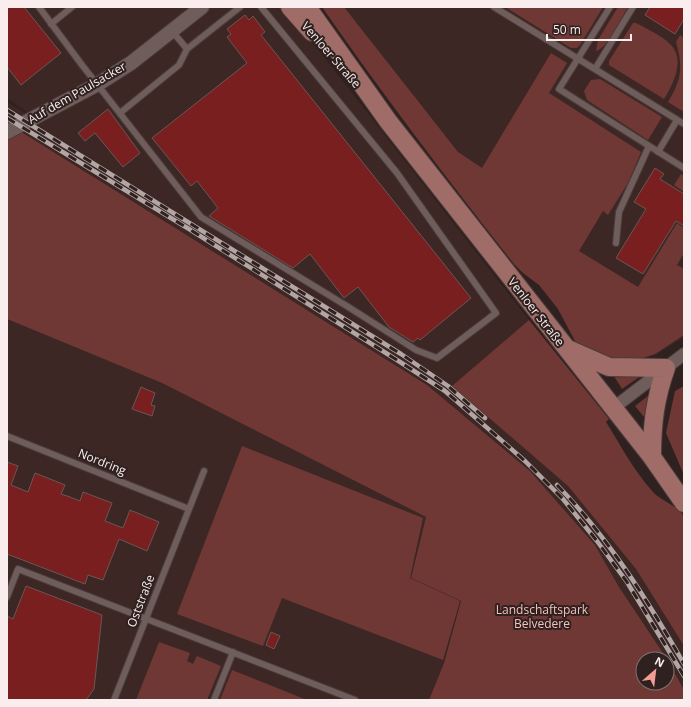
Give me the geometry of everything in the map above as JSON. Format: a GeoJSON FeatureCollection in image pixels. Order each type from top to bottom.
{"type":"FeatureCollection","features":[{"type":"Feature","properties":{"kind":"main road","name":"Venloer Straße"},"geometry":{"type":"LineString","coordinates":[[290,7],[388,121]]}},
{"type":"Feature","properties":{"kind":"main road","name":"Venloer Straße"},"geometry":{"type":"LineString","coordinates":[[307,7],[388,121],[612,409],[652,457],[684,503]]}},
{"type":"Feature","properties":{"kind":"main road"},"geometry":{"type":"LineString","coordinates":[[564,346],[609,367],[666,368],[658,390],[653,416],[652,457]]}},
{"type":"Feature","properties":{"kind":"street","name":"Auf dem Paulsacker"},"geometry":{"type":"LineString","coordinates":[[7,132],[98,84],[131,63],[202,7]]}},
{"type":"Feature","properties":{"kind":"street"},"geometry":{"type":"LineString","coordinates":[[612,409],[684,354]]}},
{"type":"Feature","properties":{"kind":"lane"},"geometry":{"type":"LineString","coordinates":[[39,7],[201,217],[416,350],[437,358],[496,313],[397,173],[261,7]]}},
{"type":"Feature","properties":{"kind":"lane"},"geometry":{"type":"LineString","coordinates":[[51,24],[72,7]]}},
{"type":"Feature","properties":{"kind":"lane"},"geometry":{"type":"LineString","coordinates":[[120,113],[179,65],[187,49],[240,7]]}},
{"type":"Feature","properties":{"kind":"lane"},"geometry":{"type":"LineString","coordinates":[[494,7],[684,124]]}},
{"type":"Feature","properties":{"kind":"lane"},"geometry":{"type":"LineString","coordinates":[[610,7],[558,89],[684,168]]}},
{"type":"Feature","properties":{"kind":"lane"},"geometry":{"type":"LineString","coordinates":[[595,69],[633,7]]}},
{"type":"Feature","properties":{"kind":"lane"},"geometry":{"type":"LineString","coordinates":[[172,30],[187,49]]}},
{"type":"Feature","properties":{"kind":"lane"},"geometry":{"type":"LineString","coordinates":[[658,152],[677,120]]}},
{"type":"Feature","properties":{"kind":"lane"},"geometry":{"type":"LineString","coordinates":[[616,243],[619,212],[649,146]]}},
{"type":"Feature","properties":{"kind":"lane","name":"Nordring"},"geometry":{"type":"LineString","coordinates":[[7,436],[189,509]]}},
{"type":"Feature","properties":{"kind":"lane","name":"Oststraße"},"geometry":{"type":"LineString","coordinates":[[114,700],[204,471]]}},
{"type":"Feature","properties":{"kind":"lane"},"geometry":{"type":"LineString","coordinates":[[7,598],[18,569],[355,700]]}},
{"type":"Feature","properties":{"kind":"lane"},"geometry":{"type":"LineString","coordinates":[[214,700],[233,652]]}},
{"type":"Feature","properties":{"kind":"shaded area"},"geometry":{"type":"Polygon","coordinates":[[[7,7],[285,7],[529,320],[452,386],[568,486],[636,569],[684,646],[684,690],[675,674],[675,651],[662,651],[619,587],[595,545],[530,471],[427,385],[7,123],[7,102],[36,119],[7,98],[7,7]]]}},
{"type":"Feature","properties":{"kind":"shaded area"},"geometry":{"type":"Polygon","coordinates":[[[337,7],[684,7],[684,337],[656,355],[627,362],[337,7]]]}},
{"type":"Feature","properties":{"kind":"shaded area"},"geometry":{"type":"Polygon","coordinates":[[[7,319],[162,383],[426,517],[411,578],[461,601],[444,663],[429,700],[7,700],[7,319]]]}},
{"type":"Feature","properties":{"kind":"green space"},"geometry":{"type":"Polygon","coordinates":[[[322,7],[344,7],[458,152],[482,168],[551,53],[567,63],[549,93],[641,152],[628,183],[608,215],[603,211],[579,251],[638,287],[677,223],[684,228],[684,253],[677,265],[684,269],[684,335],[655,354],[640,359],[612,361],[576,343],[558,309],[539,285],[514,264],[392,105],[322,7]]]}},
{"type":"Feature","properties":{"kind":"green space"},"geometry":{"type":"Polygon","coordinates":[[[505,7],[603,7],[580,45],[577,48],[571,48],[505,7]]]}},
{"type":"Feature","properties":{"kind":"green space"},"geometry":{"type":"Polygon","coordinates":[[[618,7],[628,7],[610,39],[601,49],[596,51],[598,40],[618,7]]]}},
{"type":"Feature","properties":{"kind":"green space"},"geometry":{"type":"Polygon","coordinates":[[[633,23],[636,23],[658,35],[675,50],[678,64],[671,87],[664,99],[609,65],[609,61],[633,23]]]}},
{"type":"Feature","properties":{"kind":"green space"},"geometry":{"type":"Polygon","coordinates":[[[680,35],[684,38],[684,112],[668,102],[679,80],[680,59],[676,42],[680,35]]]}},
{"type":"Feature","properties":{"kind":"green space"},"geometry":{"type":"Polygon","coordinates":[[[600,79],[662,117],[648,140],[587,100],[584,91],[591,80],[600,79]]]}},
{"type":"Feature","properties":{"kind":"green space","name":"Landschaftspark Belvedere"},"geometry":{"type":"Polygon","coordinates":[[[7,123],[427,385],[530,471],[595,545],[619,587],[662,651],[635,651],[635,691],[675,691],[675,674],[684,690],[684,700],[429,700],[444,663],[461,601],[411,578],[426,517],[162,383],[7,319],[7,123]]]}},
{"type":"Feature","properties":{"kind":"green space"},"geometry":{"type":"Polygon","coordinates":[[[681,174],[684,176],[684,192],[674,185],[681,174]]]}},
{"type":"Feature","properties":{"kind":"green space"},"geometry":{"type":"Polygon","coordinates":[[[529,320],[609,419],[606,422],[646,484],[653,492],[678,509],[684,517],[684,646],[636,569],[568,486],[452,386],[529,320]]]}},
{"type":"Feature","properties":{"kind":"green space"},"geometry":{"type":"Polygon","coordinates":[[[612,373],[642,375],[622,389],[612,373]]]}},
{"type":"Feature","properties":{"kind":"green space"},"geometry":{"type":"Polygon","coordinates":[[[684,386],[684,475],[666,433],[675,391],[684,386]]]}},
{"type":"Feature","properties":{"kind":"green space"},"geometry":{"type":"Polygon","coordinates":[[[653,392],[648,422],[635,406],[653,392]]]}},
{"type":"Feature","properties":{"kind":"green space"},"geometry":{"type":"Polygon","coordinates":[[[242,446],[423,518],[410,578],[460,601],[443,660],[282,598],[263,646],[177,614],[242,446]]]}},
{"type":"Feature","properties":{"kind":"green space"},"geometry":{"type":"Polygon","coordinates":[[[159,642],[190,653],[187,661],[193,664],[197,656],[221,666],[207,700],[136,700],[159,642]]]}},
{"type":"Feature","properties":{"kind":"green space"},"geometry":{"type":"Polygon","coordinates":[[[232,670],[307,700],[220,700],[232,670]]]}},
{"type":"Feature","properties":{"kind":"building"},"geometry":{"type":"Polygon","coordinates":[[[7,7],[24,7],[61,53],[21,85],[7,67],[7,7]]]}},
{"type":"Feature","properties":{"kind":"building"},"geometry":{"type":"Polygon","coordinates":[[[650,7],[684,7],[684,19],[675,34],[645,15],[650,7]]]}},
{"type":"Feature","properties":{"kind":"building"},"geometry":{"type":"Polygon","coordinates":[[[245,15],[249,20],[253,16],[265,32],[261,35],[471,298],[420,340],[418,338],[413,342],[389,327],[358,287],[344,298],[310,254],[293,268],[209,216],[218,208],[197,181],[191,186],[152,138],[247,63],[227,37],[231,34],[227,29],[245,15]]]}},
{"type":"Feature","properties":{"kind":"building"},"geometry":{"type":"Polygon","coordinates":[[[108,109],[140,153],[123,167],[95,133],[85,141],[78,133],[108,109]]]}},
{"type":"Feature","properties":{"kind":"building"},"geometry":{"type":"Polygon","coordinates":[[[655,168],[664,174],[660,179],[684,194],[684,226],[676,221],[643,274],[616,258],[646,209],[634,202],[655,168]]]}},
{"type":"Feature","properties":{"kind":"building"},"geometry":{"type":"Polygon","coordinates":[[[141,387],[155,393],[151,405],[155,406],[152,416],[132,409],[141,387]]]}},
{"type":"Feature","properties":{"kind":"building"},"geometry":{"type":"Polygon","coordinates":[[[7,462],[18,466],[11,485],[28,492],[35,473],[65,485],[61,494],[80,501],[83,492],[112,503],[105,521],[123,528],[130,510],[159,522],[147,551],[119,539],[103,580],[88,575],[85,584],[7,554],[7,462]]]}},
{"type":"Feature","properties":{"kind":"building"},"geometry":{"type":"Polygon","coordinates":[[[26,586],[102,615],[94,689],[86,700],[7,700],[7,616],[13,619],[26,586]]]}},
{"type":"Feature","properties":{"kind":"building"},"geometry":{"type":"Polygon","coordinates":[[[271,632],[280,636],[274,649],[266,645],[271,632]]]}},
{"type":"Feature","properties":{"kind":"railway"},"geometry":{"type":"LineString","coordinates":[[7,110],[401,354],[448,386],[485,418]]}},
{"type":"Feature","properties":{"kind":"railway"},"geometry":{"type":"LineString","coordinates":[[7,118],[189,229],[445,391],[525,461],[563,499],[597,541],[627,582],[684,676]]}},
{"type":"Feature","properties":{"kind":"railway"},"geometry":{"type":"LineString","coordinates":[[557,485],[576,505],[626,570],[684,664]]}}]}
